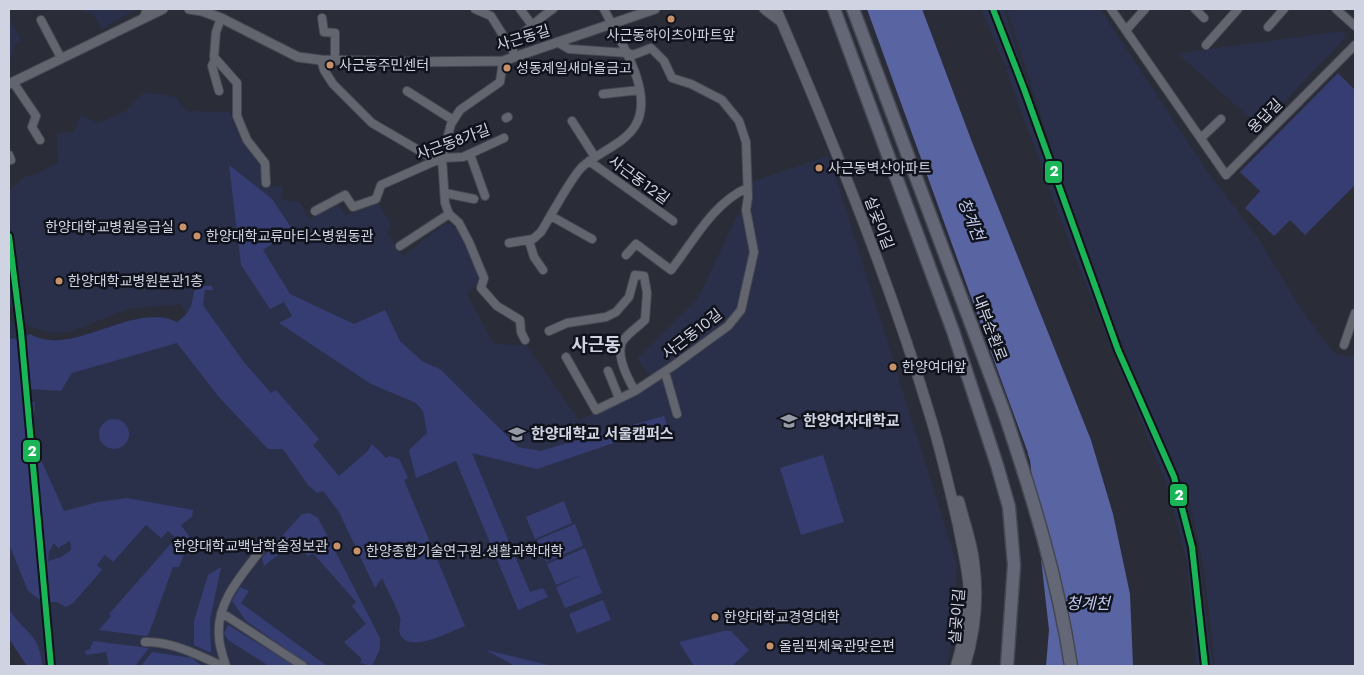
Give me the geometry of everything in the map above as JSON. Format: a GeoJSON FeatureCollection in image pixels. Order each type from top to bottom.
{"type":"FeatureCollection","features":[{"type":"Feature","properties":{"kind":"highway"},"geometry":{"type":"LineString","coordinates":[[834,9],[953,331],[997,464],[1009,507],[1014,565],[1007,666]]}},
{"type":"Feature","properties":{"kind":"highway","name":"내부순환로"},"geometry":{"type":"LineString","coordinates":[[853,9],[1004,412],[1025,474],[1054,577],[1071,666]]}},
{"type":"Feature","properties":{"kind":"main road","name":"살곶이길"},"geometry":{"type":"LineString","coordinates":[[776,9],[844,174],[906,339],[944,463],[966,563],[968,601],[965,636],[956,666]]}},
{"type":"Feature","properties":{"kind":"main road","name":"살곶이길"},"geometry":{"type":"LineString","coordinates":[[906,339],[921,369],[949,460],[974,561],[976,593],[973,637],[965,666]]}},
{"type":"Feature","properties":{"kind":"street"},"geometry":{"type":"LineString","coordinates":[[40,140],[32,127],[36,116],[11,83],[146,13],[163,9]]}},
{"type":"Feature","properties":{"kind":"street","name":"사근동길"},"geometry":{"type":"LineString","coordinates":[[189,9],[221,18],[298,57],[321,60],[407,62],[503,61],[655,9]]}},
{"type":"Feature","properties":{"kind":"street"},"geometry":{"type":"LineString","coordinates":[[475,9],[491,16],[510,43],[516,56]]}},
{"type":"Feature","properties":{"kind":"street"},"geometry":{"type":"LineString","coordinates":[[520,9],[532,25]]}},
{"type":"Feature","properties":{"kind":"street"},"geometry":{"type":"LineString","coordinates":[[510,43],[528,32],[532,25],[553,9]]}},
{"type":"Feature","properties":{"kind":"street","name":"사근동12길"},"geometry":{"type":"LineString","coordinates":[[529,241],[541,232],[580,169],[636,125],[640,106],[640,90],[628,53],[604,9]]}},
{"type":"Feature","properties":{"kind":"street"},"geometry":{"type":"LineString","coordinates":[[764,9],[781,22]]}},
{"type":"Feature","properties":{"kind":"street","name":"용답길"},"geometry":{"type":"LineString","coordinates":[[1111,9],[1127,28],[1226,175],[1355,45]]}},
{"type":"Feature","properties":{"kind":"street"},"geometry":{"type":"LineString","coordinates":[[1127,28],[1145,9]]}},
{"type":"Feature","properties":{"kind":"street"},"geometry":{"type":"LineString","coordinates":[[1195,9],[1204,18]]}},
{"type":"Feature","properties":{"kind":"street"},"geometry":{"type":"LineString","coordinates":[[1206,45],[1238,9]]}},
{"type":"Feature","properties":{"kind":"street"},"geometry":{"type":"LineString","coordinates":[[1268,27],[1284,9]]}},
{"type":"Feature","properties":{"kind":"street"},"geometry":{"type":"LineString","coordinates":[[1339,10],[1355,26]]}},
{"type":"Feature","properties":{"kind":"street"},"geometry":{"type":"LineString","coordinates":[[218,91],[212,66],[215,59],[216,32],[221,18]]}},
{"type":"Feature","properties":{"kind":"street"},"geometry":{"type":"LineString","coordinates":[[322,18],[324,32],[334,33],[335,60]]}},
{"type":"Feature","properties":{"kind":"street"},"geometry":{"type":"LineString","coordinates":[[40,20],[61,58]]}},
{"type":"Feature","properties":{"kind":"street"},"geometry":{"type":"LineString","coordinates":[[557,42],[569,49],[628,53],[633,55],[651,48],[664,61],[672,78],[691,84],[722,100],[739,121],[746,142],[747,188],[728,200],[712,216],[671,270],[636,244],[626,255]]}},
{"type":"Feature","properties":{"kind":"street"},"geometry":{"type":"LineString","coordinates":[[215,59],[237,83],[237,116],[247,140],[265,163],[266,183]]}},
{"type":"Feature","properties":{"kind":"street"},"geometry":{"type":"LineString","coordinates":[[321,60],[324,70],[333,84],[372,122],[432,158],[442,158]]}},
{"type":"Feature","properties":{"kind":"street"},"geometry":{"type":"LineString","coordinates":[[503,61],[500,82],[460,110],[454,120],[442,158],[449,214],[459,223],[469,242],[484,278],[480,288],[497,306],[520,320],[521,332],[525,340]]}},
{"type":"Feature","properties":{"kind":"street"},"geometry":{"type":"LineString","coordinates":[[603,94],[640,90]]}},
{"type":"Feature","properties":{"kind":"street"},"geometry":{"type":"LineString","coordinates":[[407,91],[454,120]]}},
{"type":"Feature","properties":{"kind":"street"},"geometry":{"type":"LineString","coordinates":[[1201,138],[1221,119]]}},
{"type":"Feature","properties":{"kind":"street","name":"사근동12길"},"geometry":{"type":"LineString","coordinates":[[572,121],[592,159],[673,221]]}},
{"type":"Feature","properties":{"kind":"street","name":"사근동8가길"},"geometry":{"type":"LineString","coordinates":[[315,210],[344,195],[353,207],[376,199],[381,185],[442,158],[470,154],[504,138]]}},
{"type":"Feature","properties":{"kind":"street"},"geometry":{"type":"LineString","coordinates":[[470,154],[485,196]]}},
{"type":"Feature","properties":{"kind":"street","name":"사근동10길"},"geometry":{"type":"LineString","coordinates":[[566,357],[596,410],[635,391],[665,372],[728,326],[741,310],[754,252],[747,225],[747,188]]}},
{"type":"Feature","properties":{"kind":"street"},"geometry":{"type":"LineString","coordinates":[[445,193],[474,199]]}},
{"type":"Feature","properties":{"kind":"street"},"geometry":{"type":"LineString","coordinates":[[400,246],[449,214]]}},
{"type":"Feature","properties":{"kind":"street"},"geometry":{"type":"LineString","coordinates":[[551,216],[592,239]]}},
{"type":"Feature","properties":{"kind":"street"},"geometry":{"type":"LineString","coordinates":[[509,243],[529,241],[534,257],[544,270]]}},
{"type":"Feature","properties":{"kind":"street"},"geometry":{"type":"LineString","coordinates":[[549,331],[567,323],[606,317],[616,312],[629,297],[635,275],[644,276],[647,308],[645,320],[622,342],[621,352],[628,378],[635,391]]}},
{"type":"Feature","properties":{"kind":"street"},"geometry":{"type":"LineString","coordinates":[[1344,345],[1355,313]]}},
{"type":"Feature","properties":{"kind":"street"},"geometry":{"type":"LineString","coordinates":[[608,371],[619,398]]}},
{"type":"Feature","properties":{"kind":"street"},"geometry":{"type":"LineString","coordinates":[[665,372],[677,414]]}},
{"type":"Feature","properties":{"kind":"street"},"geometry":{"type":"LineString","coordinates":[[226,666],[220,641],[222,613],[231,588],[260,551]]}},
{"type":"Feature","properties":{"kind":"street"},"geometry":{"type":"LineString","coordinates":[[222,613],[303,666]]}},
{"type":"Feature","properties":{"kind":"street"},"geometry":{"type":"LineString","coordinates":[[220,641],[228,645]]}},
{"type":"Feature","properties":{"kind":"street"},"geometry":{"type":"LineString","coordinates":[[145,642],[155,642],[196,654],[222,666]]}},
{"type":"Feature","properties":{"kind":"shaded area"},"geometry":{"type":"Polygon","coordinates":[[[81,9],[136,9],[102,29],[91,12],[85,13],[81,9]]]}},
{"type":"Feature","properties":{"kind":"shaded area"},"geometry":{"type":"Polygon","coordinates":[[[981,9],[1004,9],[1019,58],[1006,68],[981,9]]]}},
{"type":"Feature","properties":{"kind":"shaded area"},"geometry":{"type":"Polygon","coordinates":[[[1007,9],[1100,9],[1208,172],[1258,238],[1303,312],[1330,348],[1338,355],[1355,356],[1355,666],[1215,666],[1204,568],[1190,504],[1149,407],[1187,502],[1199,558],[1213,666],[1196,666],[1187,562],[1166,483],[1069,242],[1006,70],[1020,60],[1077,229],[1007,9]],[[1084,248],[1113,326],[1140,387],[1084,248]]]}},
{"type":"Feature","properties":{"kind":"shaded area"},"geometry":{"type":"Polygon","coordinates":[[[9,17],[21,41],[15,44],[9,63],[9,17]]]}},
{"type":"Feature","properties":{"kind":"shaded area"},"geometry":{"type":"Polygon","coordinates":[[[1342,31],[1346,37],[1260,127],[1180,56],[1181,53],[1342,31]]]}},
{"type":"Feature","properties":{"kind":"shaded area"},"geometry":{"type":"Polygon","coordinates":[[[1338,73],[1355,90],[1355,185],[1305,235],[1290,220],[1274,236],[1245,208],[1260,191],[1240,172],[1338,73]]]}},
{"type":"Feature","properties":{"kind":"shaded area"},"geometry":{"type":"Polygon","coordinates":[[[144,92],[176,97],[187,111],[230,112],[240,139],[260,159],[263,184],[283,187],[282,200],[300,202],[309,219],[338,204],[345,215],[379,204],[391,224],[387,233],[403,256],[446,223],[457,227],[482,280],[467,294],[494,344],[526,345],[579,420],[637,394],[663,375],[648,374],[637,359],[698,298],[737,216],[746,210],[751,182],[829,156],[957,564],[953,638],[947,666],[27,666],[9,639],[9,318],[18,327],[37,338],[50,341],[66,340],[129,321],[165,316],[177,322],[187,315],[237,383],[180,304],[129,309],[70,332],[52,333],[28,326],[9,305],[9,190],[26,176],[37,174],[58,162],[57,133],[74,132],[81,115],[98,123],[126,111],[144,92]]]}},
{"type":"Feature","properties":{"kind":"shaded area"},"geometry":{"type":"Polygon","coordinates":[[[229,165],[272,199],[293,230],[263,250],[290,294],[354,324],[385,310],[400,341],[423,362],[440,369],[518,447],[540,451],[664,416],[667,425],[537,469],[472,453],[530,592],[543,588],[548,597],[518,610],[456,461],[416,478],[409,450],[427,433],[423,411],[416,403],[371,384],[279,323],[292,316],[284,302],[270,309],[241,265],[229,165]]]}},
{"type":"Feature","properties":{"kind":"shaded area"},"geometry":{"type":"Polygon","coordinates":[[[200,286],[212,286],[213,290],[205,290],[203,305],[243,361],[271,393],[276,390],[319,439],[313,445],[339,476],[367,452],[372,444],[386,458],[389,456],[399,459],[408,478],[404,480],[465,626],[422,642],[406,641],[399,631],[400,617],[382,578],[375,588],[339,512],[323,491],[317,493],[308,485],[283,449],[268,449],[218,396],[177,343],[72,373],[61,391],[29,389],[30,402],[35,402],[32,440],[64,511],[98,502],[127,498],[193,510],[192,517],[181,525],[190,538],[179,567],[173,567],[149,633],[146,636],[99,630],[111,616],[109,614],[176,538],[168,531],[161,538],[146,525],[113,562],[105,555],[97,565],[102,570],[73,603],[66,607],[57,602],[43,602],[28,591],[9,544],[9,339],[24,338],[30,334],[47,340],[64,340],[140,319],[159,318],[177,322],[190,309],[194,291],[200,286]],[[70,541],[58,548],[54,543],[49,552],[48,561],[61,557],[71,550],[70,541]]]}},
{"type":"Feature","properties":{"kind":"shaded area"},"geometry":{"type":"Polygon","coordinates":[[[114,419],[120,420],[128,428],[128,440],[120,448],[114,449],[108,448],[100,440],[99,434],[100,428],[108,420],[114,419]]]}},
{"type":"Feature","properties":{"kind":"shaded area"},"geometry":{"type":"Polygon","coordinates":[[[823,455],[844,522],[801,535],[780,468],[823,455]]]}},
{"type":"Feature","properties":{"kind":"shaded area"},"geometry":{"type":"Polygon","coordinates":[[[564,501],[572,523],[535,539],[526,517],[564,501]]]}},
{"type":"Feature","properties":{"kind":"shaded area"},"geometry":{"type":"Polygon","coordinates":[[[310,513],[318,518],[380,638],[380,649],[372,666],[360,663],[362,659],[344,642],[366,624],[352,606],[356,602],[313,553],[308,556],[295,541],[264,566],[262,558],[302,514],[310,513]]]}},
{"type":"Feature","properties":{"kind":"shaded area"},"geometry":{"type":"Polygon","coordinates":[[[575,524],[583,546],[546,562],[537,540],[575,524]]]}},
{"type":"Feature","properties":{"kind":"shaded area"},"geometry":{"type":"Polygon","coordinates":[[[585,548],[602,593],[565,608],[556,587],[584,574],[556,585],[547,564],[585,548]]]}},
{"type":"Feature","properties":{"kind":"shaded area"},"geometry":{"type":"Polygon","coordinates":[[[221,567],[210,620],[211,653],[194,645],[194,621],[208,575],[221,567]]]}},
{"type":"Feature","properties":{"kind":"shaded area"},"geometry":{"type":"Polygon","coordinates":[[[240,587],[249,591],[241,603],[327,666],[310,666],[246,621],[232,601],[240,587]]]}},
{"type":"Feature","properties":{"kind":"shaded area"},"geometry":{"type":"Polygon","coordinates":[[[603,600],[611,620],[577,633],[569,614],[603,600]]]}},
{"type":"Feature","properties":{"kind":"shaded area"},"geometry":{"type":"Polygon","coordinates":[[[9,609],[35,640],[41,655],[42,666],[27,666],[9,639],[9,609]]]}},
{"type":"Feature","properties":{"kind":"shaded area"},"geometry":{"type":"Polygon","coordinates":[[[228,625],[295,666],[269,666],[228,640],[224,634],[228,625]]]}},
{"type":"Feature","properties":{"kind":"shaded area"},"geometry":{"type":"Polygon","coordinates":[[[731,631],[749,650],[732,666],[694,666],[679,642],[731,631]]]}},
{"type":"Feature","properties":{"kind":"shaded area"},"geometry":{"type":"Polygon","coordinates":[[[93,641],[149,648],[135,666],[109,666],[106,652],[86,655],[85,651],[90,649],[93,641]]]}},
{"type":"Feature","properties":{"kind":"shaded area"},"geometry":{"type":"Polygon","coordinates":[[[486,650],[552,666],[515,666],[486,650]]]}},
{"type":"Feature","properties":{"kind":"shaded area"},"geometry":{"type":"Polygon","coordinates":[[[152,652],[192,658],[202,666],[141,666],[152,652]]]}},
{"type":"Feature","properties":{"kind":"water","name":"청계천"},"geometry":{"type":"Polygon","coordinates":[[[867,9],[922,9],[972,142],[1091,440],[1113,514],[1130,594],[1133,666],[1046,666],[1049,630],[1030,460],[867,9]]]}},
{"type":"Feature","properties":{"kind":"pier"},"geometry":{"type":"Polygon","coordinates":[[[914,145],[1028,453],[1025,454],[914,145]]]}},
{"type":"Feature","properties":{"kind":"transit line","name":"2"},"geometry":{"type":"LineString","coordinates":[[993,9],[1024,89],[1118,350],[1174,477],[1192,547],[1205,666]]}},
{"type":"Feature","properties":{"kind":"transit line","name":"2"},"geometry":{"type":"LineString","coordinates":[[9,236],[21,332],[51,666]]}},
{"type":"Feature","properties":{"kind":"place","name":"사근동하이츠아파트앞"},"geometry":{"type":"Point","coordinates":[671,19]}},
{"type":"Feature","properties":{"kind":"place","name":"사근동주민센터"},"geometry":{"type":"Point","coordinates":[330,65]}},
{"type":"Feature","properties":{"kind":"place","name":"성동제일새마을금고"},"geometry":{"type":"Point","coordinates":[507,68]}},
{"type":"Feature","properties":{"kind":"place","name":"사근동벽산아파트"},"geometry":{"type":"Point","coordinates":[819,168]}},
{"type":"Feature","properties":{"kind":"place","name":"한양대학교병원응급실"},"geometry":{"type":"Point","coordinates":[183,227]}},
{"type":"Feature","properties":{"kind":"place","name":"한양대학교류마티스병원동관"},"geometry":{"type":"Point","coordinates":[197,236]}},
{"type":"Feature","properties":{"kind":"place","name":"한양대학교병원본관1층"},"geometry":{"type":"Point","coordinates":[59,281]}},
{"type":"Feature","properties":{"kind":"place","name":"한양여대앞"},"geometry":{"type":"Point","coordinates":[893,367]}},
{"type":"Feature","properties":{"kind":"place","name":"한양여자대학교"},"geometry":{"type":"Point","coordinates":[789,421]}},
{"type":"Feature","properties":{"kind":"place","name":"한양대학교 서울캠퍼스"},"geometry":{"type":"Point","coordinates":[517,434]}},
{"type":"Feature","properties":{"kind":"place","name":"한양대학교백남학술정보관"},"geometry":{"type":"Point","coordinates":[337,546]}},
{"type":"Feature","properties":{"kind":"place","name":"한양종합기술연구원.생활과학대학"},"geometry":{"type":"Point","coordinates":[357,551]}},
{"type":"Feature","properties":{"kind":"place","name":"한양대학교경영대학"},"geometry":{"type":"Point","coordinates":[715,617]}},
{"type":"Feature","properties":{"kind":"place","name":"올림픽체육관맞은편"},"geometry":{"type":"Point","coordinates":[770,646]}},
{"type":"Feature","properties":{"kind":"district","name":"사근동"},"geometry":{"type":"Point","coordinates":[596,345]}}]}
